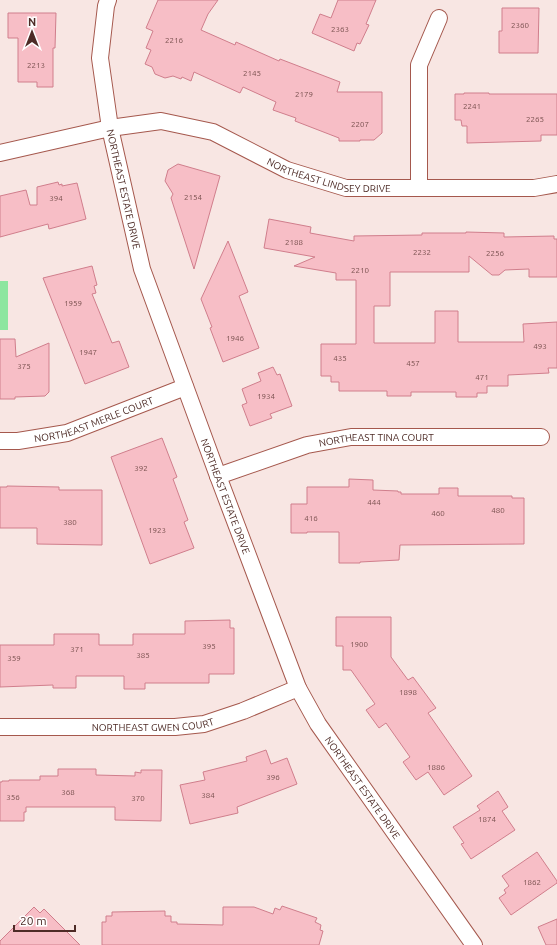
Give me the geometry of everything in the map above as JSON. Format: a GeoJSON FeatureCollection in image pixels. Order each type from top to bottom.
{"type":"FeatureCollection","features":[{"type":"Feature","properties":{"kind":"street","name":"NORTHEAST ESTATE DRIVE"},"geometry":{"type":"LineString","coordinates":[[108,0],[100,58],[110,128],[142,269],[298,688],[318,724],[474,945]]}},
{"type":"Feature","properties":{"kind":"street"},"geometry":{"type":"LineString","coordinates":[[419,188],[419,65],[439,18]]}},
{"type":"Feature","properties":{"kind":"street","name":"NORTHEAST LINDSEY DRIVE"},"geometry":{"type":"LineString","coordinates":[[0,153],[110,128],[161,122],[214,132],[287,170],[346,188],[534,188],[557,184]]}},
{"type":"Feature","properties":{"kind":"street","name":"NORTHEAST MERLE COURT"},"geometry":{"type":"LineString","coordinates":[[0,440],[18,441],[67,433],[185,386]]}},
{"type":"Feature","properties":{"kind":"street","name":"NORTHEAST TINA COURT"},"geometry":{"type":"LineString","coordinates":[[218,476],[307,445],[352,437],[541,437]]}},
{"type":"Feature","properties":{"kind":"street","name":"NORTHEAST GWEN COURT"},"geometry":{"type":"LineString","coordinates":[[0,727],[175,727],[204,724],[243,711],[298,688]]}},
{"type":"Feature","properties":{"kind":"green space"},"geometry":{"type":"Polygon","coordinates":[[[0,281],[8,281],[8,330],[0,330],[0,281]]]}},
{"type":"Feature","properties":{"kind":"building"},"geometry":{"type":"Polygon","coordinates":[[[158,0],[218,0],[208,14],[201,30],[235,45],[236,42],[279,61],[280,59],[340,82],[337,92],[382,92],[382,133],[374,140],[339,141],[339,138],[295,121],[296,118],[273,110],[276,102],[243,87],[240,93],[194,72],[191,81],[182,77],[181,79],[173,76],[165,78],[155,74],[152,67],[145,64],[151,50],[146,48],[153,31],[146,28],[158,0]]]}},
{"type":"Feature","properties":{"kind":"building"},"geometry":{"type":"Polygon","coordinates":[[[338,0],[376,0],[366,24],[369,25],[360,44],[357,43],[354,51],[312,33],[320,14],[331,18],[338,0]]]}},
{"type":"Feature","properties":{"kind":"building"},"geometry":{"type":"Polygon","coordinates":[[[502,8],[539,8],[538,53],[499,53],[499,31],[502,31],[502,8]]]}},
{"type":"Feature","properties":{"kind":"building"},"geometry":{"type":"Polygon","coordinates":[[[8,13],[56,13],[55,48],[53,48],[53,87],[37,87],[37,82],[18,82],[18,38],[8,38],[8,13]]]}},
{"type":"Feature","properties":{"kind":"building"},"geometry":{"type":"Polygon","coordinates":[[[455,94],[557,94],[557,135],[541,135],[541,141],[467,143],[467,126],[462,126],[461,120],[455,120],[455,94]]]}},
{"type":"Feature","properties":{"kind":"building"},"geometry":{"type":"Polygon","coordinates":[[[178,164],[220,176],[194,269],[171,198],[173,194],[165,181],[168,170],[178,164]]]}},
{"type":"Feature","properties":{"kind":"building"},"geometry":{"type":"Polygon","coordinates":[[[58,182],[59,185],[62,184],[62,186],[77,183],[86,219],[49,229],[48,224],[0,237],[0,196],[26,190],[30,205],[37,205],[37,187],[58,182]]]}},
{"type":"Feature","properties":{"kind":"building"},"geometry":{"type":"Polygon","coordinates":[[[269,219],[311,227],[310,233],[354,241],[354,236],[422,235],[422,233],[504,233],[504,237],[554,236],[554,239],[557,239],[557,277],[529,277],[529,269],[505,270],[499,275],[492,275],[469,256],[469,272],[390,272],[390,306],[374,306],[374,343],[435,343],[435,311],[458,311],[458,342],[524,342],[523,324],[557,322],[557,368],[548,368],[549,373],[508,375],[508,386],[487,386],[487,393],[477,393],[477,397],[456,397],[456,392],[411,392],[411,396],[387,396],[387,391],[339,391],[339,382],[331,382],[331,376],[321,376],[321,344],[356,344],[356,280],[336,280],[336,273],[294,266],[315,257],[264,248],[269,219]]]}},
{"type":"Feature","properties":{"kind":"building"},"geometry":{"type":"Polygon","coordinates":[[[228,241],[248,292],[239,296],[259,348],[223,362],[201,299],[228,241]]]}},
{"type":"Feature","properties":{"kind":"building"},"geometry":{"type":"Polygon","coordinates":[[[92,266],[97,285],[94,286],[96,293],[92,294],[112,343],[119,341],[129,367],[85,384],[43,278],[92,266]]]}},
{"type":"Feature","properties":{"kind":"building"},"geometry":{"type":"Polygon","coordinates":[[[0,339],[15,339],[16,357],[49,343],[49,392],[45,396],[0,399],[0,339]]]}},
{"type":"Feature","properties":{"kind":"building"},"geometry":{"type":"Polygon","coordinates":[[[273,367],[277,375],[280,374],[292,406],[270,414],[272,418],[250,426],[242,405],[247,403],[242,389],[261,381],[258,373],[273,367]]]}},
{"type":"Feature","properties":{"kind":"building"},"geometry":{"type":"Polygon","coordinates":[[[162,438],[177,477],[173,479],[188,520],[184,522],[194,548],[150,564],[111,457],[162,438]]]}},
{"type":"Feature","properties":{"kind":"building"},"geometry":{"type":"Polygon","coordinates":[[[349,479],[373,480],[373,490],[398,491],[401,492],[401,494],[439,494],[439,488],[458,488],[458,496],[512,496],[512,498],[524,498],[524,544],[400,545],[399,560],[339,563],[339,532],[291,533],[291,504],[307,504],[307,487],[349,487],[349,479]]]}},
{"type":"Feature","properties":{"kind":"building"},"geometry":{"type":"Polygon","coordinates":[[[0,487],[59,487],[59,490],[102,490],[102,545],[37,544],[37,528],[0,528],[0,487]]]}},
{"type":"Feature","properties":{"kind":"building"},"geometry":{"type":"Polygon","coordinates":[[[336,617],[391,617],[391,657],[408,680],[413,677],[436,708],[428,713],[472,776],[444,795],[428,772],[416,780],[403,762],[410,757],[386,723],[379,728],[366,710],[375,704],[351,670],[343,670],[343,646],[336,646],[336,617]]]}},
{"type":"Feature","properties":{"kind":"building"},"geometry":{"type":"Polygon","coordinates":[[[230,620],[230,628],[234,628],[234,674],[209,674],[209,683],[145,683],[145,689],[124,689],[124,676],[76,676],[76,688],[53,688],[53,685],[0,687],[0,645],[54,645],[54,634],[99,634],[99,645],[133,645],[133,634],[185,634],[185,621],[230,620]]]}},
{"type":"Feature","properties":{"kind":"building"},"geometry":{"type":"Polygon","coordinates":[[[266,750],[271,764],[287,758],[297,784],[237,807],[238,813],[190,824],[180,785],[205,780],[203,772],[247,761],[246,757],[266,750]]]}},
{"type":"Feature","properties":{"kind":"building"},"geometry":{"type":"Polygon","coordinates":[[[58,769],[96,769],[96,775],[135,776],[135,772],[141,773],[141,770],[162,770],[161,821],[115,820],[115,807],[26,807],[26,812],[24,812],[24,821],[0,821],[0,782],[9,780],[40,780],[40,776],[58,776],[58,769]]]}},
{"type":"Feature","properties":{"kind":"building"},"geometry":{"type":"Polygon","coordinates":[[[498,791],[508,807],[502,811],[515,830],[471,859],[461,844],[464,843],[453,827],[480,810],[477,806],[498,791]]]}},
{"type":"Feature","properties":{"kind":"building"},"geometry":{"type":"Polygon","coordinates":[[[537,852],[557,883],[511,915],[499,898],[506,893],[504,890],[509,886],[502,876],[537,852]]]}},
{"type":"Feature","properties":{"kind":"building"},"geometry":{"type":"Polygon","coordinates":[[[282,906],[317,918],[315,922],[321,925],[320,930],[323,931],[319,945],[102,945],[102,922],[106,922],[106,916],[112,916],[112,912],[165,911],[165,916],[171,916],[171,922],[177,922],[177,924],[223,925],[223,907],[254,907],[273,914],[275,908],[280,910],[282,906]]]}},
{"type":"Feature","properties":{"kind":"building"},"geometry":{"type":"Polygon","coordinates":[[[34,907],[40,913],[44,909],[80,945],[0,945],[0,941],[34,907]]]}},
{"type":"Feature","properties":{"kind":"building"},"geometry":{"type":"Polygon","coordinates":[[[557,919],[557,945],[546,945],[538,927],[557,919]]]}}]}
